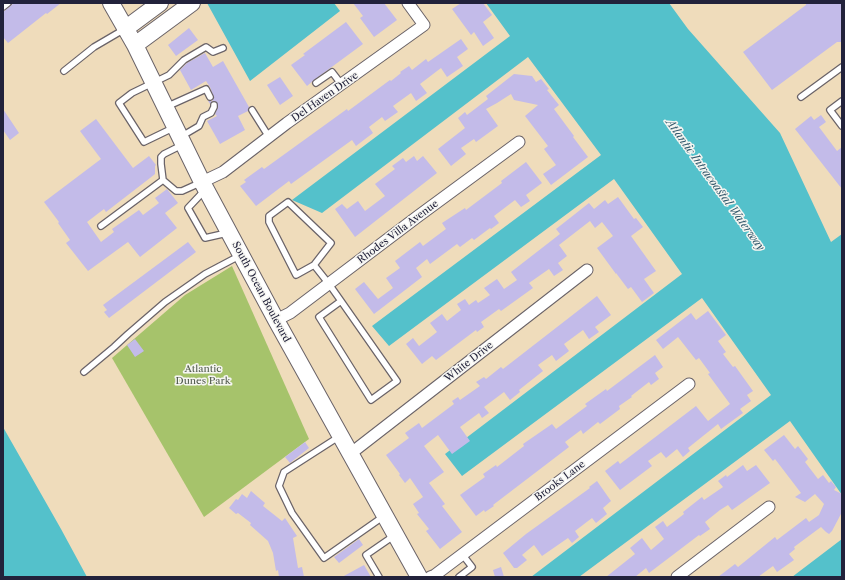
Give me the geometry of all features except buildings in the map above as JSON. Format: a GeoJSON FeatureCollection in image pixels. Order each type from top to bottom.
{"type":"FeatureCollection","features":[{"type":"Feature","properties":{"kind":"main road","name":"South Ocean Boulevard"},"geometry":{"type":"LineString","coordinates":[[111,3],[135,45],[179,136],[229,233],[419,577]]}},
{"type":"Feature","properties":{"kind":"main road"},"geometry":{"type":"LineString","coordinates":[[125,29],[160,3]]}},
{"type":"Feature","properties":{"kind":"main road"},"geometry":{"type":"LineString","coordinates":[[135,45],[192,3]]}},
{"type":"Feature","properties":{"kind":"street","name":"Del Haven Drive"},"geometry":{"type":"LineString","coordinates":[[204,186],[268,137],[424,25],[408,3]]}},
{"type":"Feature","properties":{"kind":"street","name":"Rhodes Villa Avenue"},"geometry":{"type":"LineString","coordinates":[[276,320],[290,313],[416,217],[519,142]]}},
{"type":"Feature","properties":{"kind":"street","name":"White Drive"},"geometry":{"type":"LineString","coordinates":[[350,454],[587,270]]}},
{"type":"Feature","properties":{"kind":"street","name":"Brooks Lane"},"geometry":{"type":"LineString","coordinates":[[430,577],[689,384]]}},
{"type":"Feature","properties":{"kind":"street"},"geometry":{"type":"LineString","coordinates":[[677,577],[769,507]]}},
{"type":"Feature","properties":{"kind":"lane"},"geometry":{"type":"LineString","coordinates":[[3,7],[8,3]]}},
{"type":"Feature","properties":{"kind":"lane"},"geometry":{"type":"LineString","coordinates":[[64,71],[94,47],[125,29]]}},
{"type":"Feature","properties":{"kind":"lane"},"geometry":{"type":"LineString","coordinates":[[214,105],[211,113],[203,117],[199,126],[179,136],[144,142],[119,103],[132,93],[169,75],[184,60],[206,47],[214,52],[223,48]]}},
{"type":"Feature","properties":{"kind":"lane"},"geometry":{"type":"LineString","coordinates":[[801,97],[842,67]]}},
{"type":"Feature","properties":{"kind":"lane"},"geometry":{"type":"LineString","coordinates":[[316,83],[332,72],[342,85]]}},
{"type":"Feature","properties":{"kind":"lane"},"geometry":{"type":"LineString","coordinates":[[166,108],[206,88],[210,97]]}},
{"type":"Feature","properties":{"kind":"lane"},"geometry":{"type":"LineString","coordinates":[[842,101],[830,110],[842,126]]}},
{"type":"Feature","properties":{"kind":"lane"},"geometry":{"type":"LineString","coordinates":[[252,110],[268,137]]}},
{"type":"Feature","properties":{"kind":"lane"},"geometry":{"type":"LineString","coordinates":[[179,136],[162,158],[161,164],[163,180],[176,190],[182,191],[204,186]]}},
{"type":"Feature","properties":{"kind":"lane"},"geometry":{"type":"LineString","coordinates":[[101,226],[163,180]]}},
{"type":"Feature","properties":{"kind":"lane"},"geometry":{"type":"LineString","coordinates":[[204,186],[188,208],[205,238],[229,233]]}},
{"type":"Feature","properties":{"kind":"lane"},"geometry":{"type":"LineString","coordinates":[[288,202],[331,243],[314,265],[296,275],[269,222],[269,216],[288,202]]}},
{"type":"Feature","properties":{"kind":"lane"},"geometry":{"type":"LineString","coordinates":[[84,372],[166,302],[205,274],[241,255]]}},
{"type":"Feature","properties":{"kind":"lane"},"geometry":{"type":"LineString","coordinates":[[314,265],[329,284],[397,381],[371,400],[319,317],[341,302]]}},
{"type":"Feature","properties":{"kind":"lane"},"geometry":{"type":"LineString","coordinates":[[340,436],[284,472],[279,486],[292,513],[324,558],[384,515]]}},
{"type":"Feature","properties":{"kind":"lane"},"geometry":{"type":"LineString","coordinates":[[379,577],[366,555],[395,535]]}},
{"type":"Feature","properties":{"kind":"lane"},"geometry":{"type":"LineString","coordinates":[[459,577],[472,567],[462,554]]}},
{"type":"Feature","properties":{"kind":"green space","name":"Atlantic Dunes Park"},"geometry":{"type":"Polygon","coordinates":[[[232,266],[309,439],[204,517],[112,358],[185,295],[232,266]]]}},
{"type":"Feature","properties":{"kind":"water"},"geometry":{"type":"Polygon","coordinates":[[[207,3],[334,3],[340,11],[250,81],[207,3]]]}},
{"type":"Feature","properties":{"kind":"water","name":"Atlantic Intracoastal Waterway"},"geometry":{"type":"Polygon","coordinates":[[[486,3],[669,3],[688,29],[780,133],[831,242],[842,234],[842,495],[790,421],[579,577],[531,577],[771,395],[702,298],[462,476],[445,454],[682,274],[614,179],[389,346],[372,326],[601,155],[528,57],[322,213],[292,200],[510,36],[486,3]]]}},
{"type":"Feature","properties":{"kind":"water"},"geometry":{"type":"Polygon","coordinates":[[[3,427],[61,529],[87,577],[3,577],[3,427]]]}},
{"type":"Feature","properties":{"kind":"water"},"geometry":{"type":"Polygon","coordinates":[[[842,539],[842,577],[792,577],[842,539]]]}}]}
